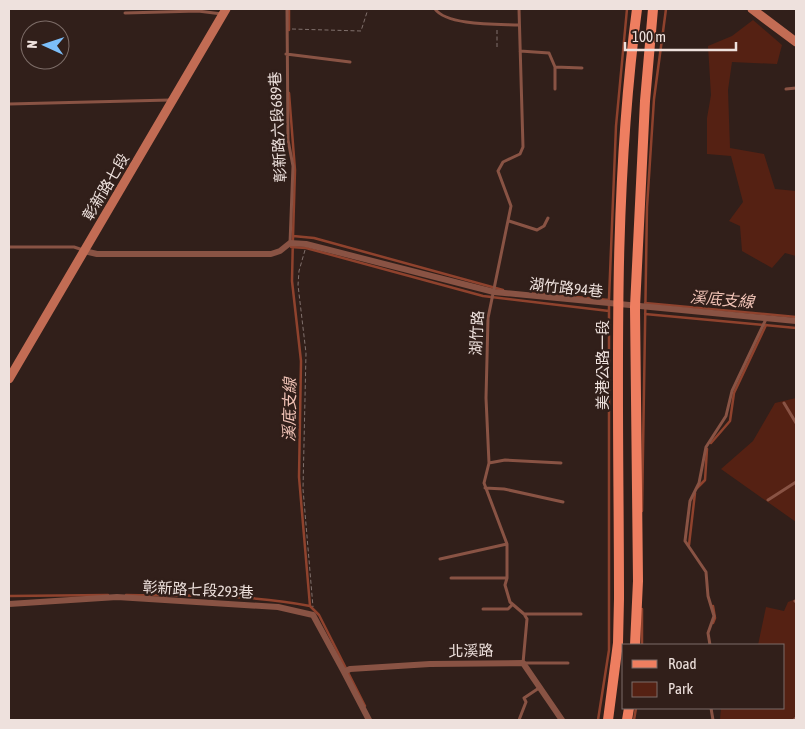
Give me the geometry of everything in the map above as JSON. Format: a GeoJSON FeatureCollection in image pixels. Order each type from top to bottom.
{"type":"FeatureCollection","features":[{"type":"Feature","properties":{"kind":"main road","name":"美港公路一段"},"geometry":{"type":"LineString","coordinates":[[608,720],[618,643],[617,306],[623,147],[637,9]]}},
{"type":"Feature","properties":{"kind":"main road"},"geometry":{"type":"LineString","coordinates":[[636,644],[638,581],[635,307],[645,101],[653,9]]}},
{"type":"Feature","properties":{"kind":"street"},"geometry":{"type":"LineString","coordinates":[[752,9],[796,42]]}},
{"type":"Feature","properties":{"kind":"street","name":"彰新路七段"},"geometry":{"type":"LineString","coordinates":[[9,379],[224,12]]}},
{"type":"Feature","properties":{"kind":"street","name":"湖竹路94巷"},"geometry":{"type":"LineString","coordinates":[[290,244],[306,244],[494,292],[617,306],[796,322]]}},
{"type":"Feature","properties":{"kind":"street"},"geometry":{"type":"LineString","coordinates":[[84,250],[97,254],[270,254],[280,252],[290,244]]}},
{"type":"Feature","properties":{"kind":"street","name":"彰新路七段293巷"},"geometry":{"type":"LineString","coordinates":[[9,604],[116,598],[278,607],[313,615]]}},
{"type":"Feature","properties":{"kind":"street"},"geometry":{"type":"LineString","coordinates":[[313,615],[347,670],[369,720]]}},
{"type":"Feature","properties":{"kind":"street"},"geometry":{"type":"LineString","coordinates":[[523,663],[562,720]]}},
{"type":"Feature","properties":{"kind":"street","name":"北溪路"},"geometry":{"type":"LineString","coordinates":[[347,670],[430,664],[523,663]]}},
{"type":"Feature","properties":{"kind":"lane"},"geometry":{"type":"LineString","coordinates":[[189,9],[198,11]]}},
{"type":"Feature","properties":{"kind":"lane","name":"彰新路六段689巷"},"geometry":{"type":"LineString","coordinates":[[287,9],[288,140],[293,166],[290,244]]}},
{"type":"Feature","properties":{"kind":"lane"},"geometry":{"type":"LineString","coordinates":[[435,9],[439,15],[463,22],[519,26]]}},
{"type":"Feature","properties":{"kind":"lane","name":"湖竹路"},"geometry":{"type":"LineString","coordinates":[[485,488],[485,476],[489,463],[486,398],[489,312],[511,206],[498,171],[503,162],[520,154],[523,147],[519,9]]}},
{"type":"Feature","properties":{"kind":"lane"},"geometry":{"type":"LineString","coordinates":[[125,13],[224,12]]}},
{"type":"Feature","properties":{"kind":"lane"},"geometry":{"type":"LineString","coordinates":[[520,52],[549,53],[555,67],[555,89]]}},
{"type":"Feature","properties":{"kind":"lane"},"geometry":{"type":"LineString","coordinates":[[286,54],[350,62]]}},
{"type":"Feature","properties":{"kind":"lane"},"geometry":{"type":"LineString","coordinates":[[555,67],[582,68]]}},
{"type":"Feature","properties":{"kind":"lane"},"geometry":{"type":"LineString","coordinates":[[786,89],[796,88]]}},
{"type":"Feature","properties":{"kind":"lane"},"geometry":{"type":"LineString","coordinates":[[9,104],[173,100]]}},
{"type":"Feature","properties":{"kind":"lane"},"geometry":{"type":"LineString","coordinates":[[509,220],[537,230],[544,226],[548,218]]}},
{"type":"Feature","properties":{"kind":"lane"},"geometry":{"type":"LineString","coordinates":[[9,246],[74,247],[84,250]]}},
{"type":"Feature","properties":{"kind":"lane"},"geometry":{"type":"LineString","coordinates":[[710,644],[708,633],[714,616],[708,596],[706,572],[685,541],[690,501],[701,476],[706,447],[726,416],[732,391],[766,319]]}},
{"type":"Feature","properties":{"kind":"lane"},"geometry":{"type":"LineString","coordinates":[[784,403],[796,423]]}},
{"type":"Feature","properties":{"kind":"lane"},"geometry":{"type":"LineString","coordinates":[[489,463],[505,460],[561,463]]}},
{"type":"Feature","properties":{"kind":"lane"},"geometry":{"type":"LineString","coordinates":[[768,500],[796,482]]}},
{"type":"Feature","properties":{"kind":"lane"},"geometry":{"type":"LineString","coordinates":[[563,502],[504,489],[485,488],[507,544],[507,578],[505,585],[512,605],[524,614],[527,619],[523,663],[568,663]]}},
{"type":"Feature","properties":{"kind":"lane"},"geometry":{"type":"LineString","coordinates":[[440,558],[507,544]]}},
{"type":"Feature","properties":{"kind":"lane"},"geometry":{"type":"LineString","coordinates":[[451,578],[507,578]]}},
{"type":"Feature","properties":{"kind":"lane"},"geometry":{"type":"LineString","coordinates":[[483,609],[508,609],[512,605]]}},
{"type":"Feature","properties":{"kind":"lane"},"geometry":{"type":"LineString","coordinates":[[524,614],[581,614]]}},
{"type":"Feature","properties":{"kind":"lane"},"geometry":{"type":"LineString","coordinates":[[519,720],[526,702],[524,698],[540,687]]}},
{"type":"Feature","properties":{"kind":"path"},"geometry":{"type":"LineString","coordinates":[[286,28],[361,31],[368,9]]}},
{"type":"Feature","properties":{"kind":"path"},"geometry":{"type":"LineString","coordinates":[[497,24],[497,47]]}},
{"type":"Feature","properties":{"kind":"path"},"geometry":{"type":"LineString","coordinates":[[306,244],[299,271],[298,285],[306,353],[303,489],[313,615]]}},
{"type":"Feature","properties":{"kind":"green space"},"geometry":{"type":"Polygon","coordinates":[[[753,20],[782,45],[777,64],[732,62],[728,90],[730,148],[764,154],[775,189],[796,191],[796,256],[785,253],[772,268],[742,251],[740,226],[729,221],[743,202],[731,156],[707,154],[707,118],[711,95],[708,46],[732,36],[753,20]]]}},
{"type":"Feature","properties":{"kind":"green space"},"geometry":{"type":"Polygon","coordinates":[[[796,398],[796,522],[721,469],[753,441],[775,403],[796,398]]]}},
{"type":"Feature","properties":{"kind":"green space"},"geometry":{"type":"Polygon","coordinates":[[[796,599],[796,720],[720,720],[721,709],[785,709],[785,644],[758,644],[766,607],[784,611],[788,602],[796,599]]]}},
{"type":"Feature","properties":{"kind":"waterway"},"geometry":{"type":"LineString","coordinates":[[289,9],[289,30]]}},
{"type":"Feature","properties":{"kind":"waterway"},"geometry":{"type":"LineString","coordinates":[[609,299],[616,126],[627,9]]}},
{"type":"Feature","properties":{"kind":"waterway"},"geometry":{"type":"LineString","coordinates":[[642,511],[647,207],[654,99],[666,9]]}},
{"type":"Feature","properties":{"kind":"waterway"},"geometry":{"type":"LineString","coordinates":[[289,93],[295,170],[293,236]]}},
{"type":"Feature","properties":{"kind":"waterway","name":"溪底支線"},"geometry":{"type":"LineString","coordinates":[[126,595],[265,599],[310,606],[299,477],[301,361],[292,281],[293,236],[314,238],[503,290]]}},
{"type":"Feature","properties":{"kind":"waterway"},"geometry":{"type":"LineString","coordinates":[[291,247],[306,248],[483,296],[609,311]]}},
{"type":"Feature","properties":{"kind":"waterway","name":"溪底支線"},"geometry":{"type":"LineString","coordinates":[[533,293],[609,300]]}},
{"type":"Feature","properties":{"kind":"waterway","name":"溪底支線"},"geometry":{"type":"LineString","coordinates":[[645,303],[796,317]]}},
{"type":"Feature","properties":{"kind":"waterway"},"geometry":{"type":"LineString","coordinates":[[598,720],[609,650],[609,305]]}},
{"type":"Feature","properties":{"kind":"waterway"},"geometry":{"type":"LineString","coordinates":[[645,314],[796,328]]}},
{"type":"Feature","properties":{"kind":"waterway"},"geometry":{"type":"LineString","coordinates":[[711,443],[730,421],[734,393],[766,325]]}},
{"type":"Feature","properties":{"kind":"waterway"},"geometry":{"type":"LineString","coordinates":[[697,488],[705,480],[707,449]]}},
{"type":"Feature","properties":{"kind":"waterway"},"geometry":{"type":"LineString","coordinates":[[689,545],[695,493]]}},
{"type":"Feature","properties":{"kind":"waterway","name":"溪底支線"},"geometry":{"type":"LineString","coordinates":[[9,596],[108,595]]}},
{"type":"Feature","properties":{"kind":"waterway"},"geometry":{"type":"LineString","coordinates":[[310,606],[319,615],[365,706]]}},
{"type":"Feature","properties":{"kind":"waterway"},"geometry":{"type":"LineString","coordinates":[[713,606],[715,618],[713,623]]}},
{"type":"Feature","properties":{"kind":"waterway"},"geometry":{"type":"LineString","coordinates":[[642,609],[642,644]]}},
{"type":"Feature","properties":{"kind":"waterway"},"geometry":{"type":"LineString","coordinates":[[634,720],[636,709]]}}]}
